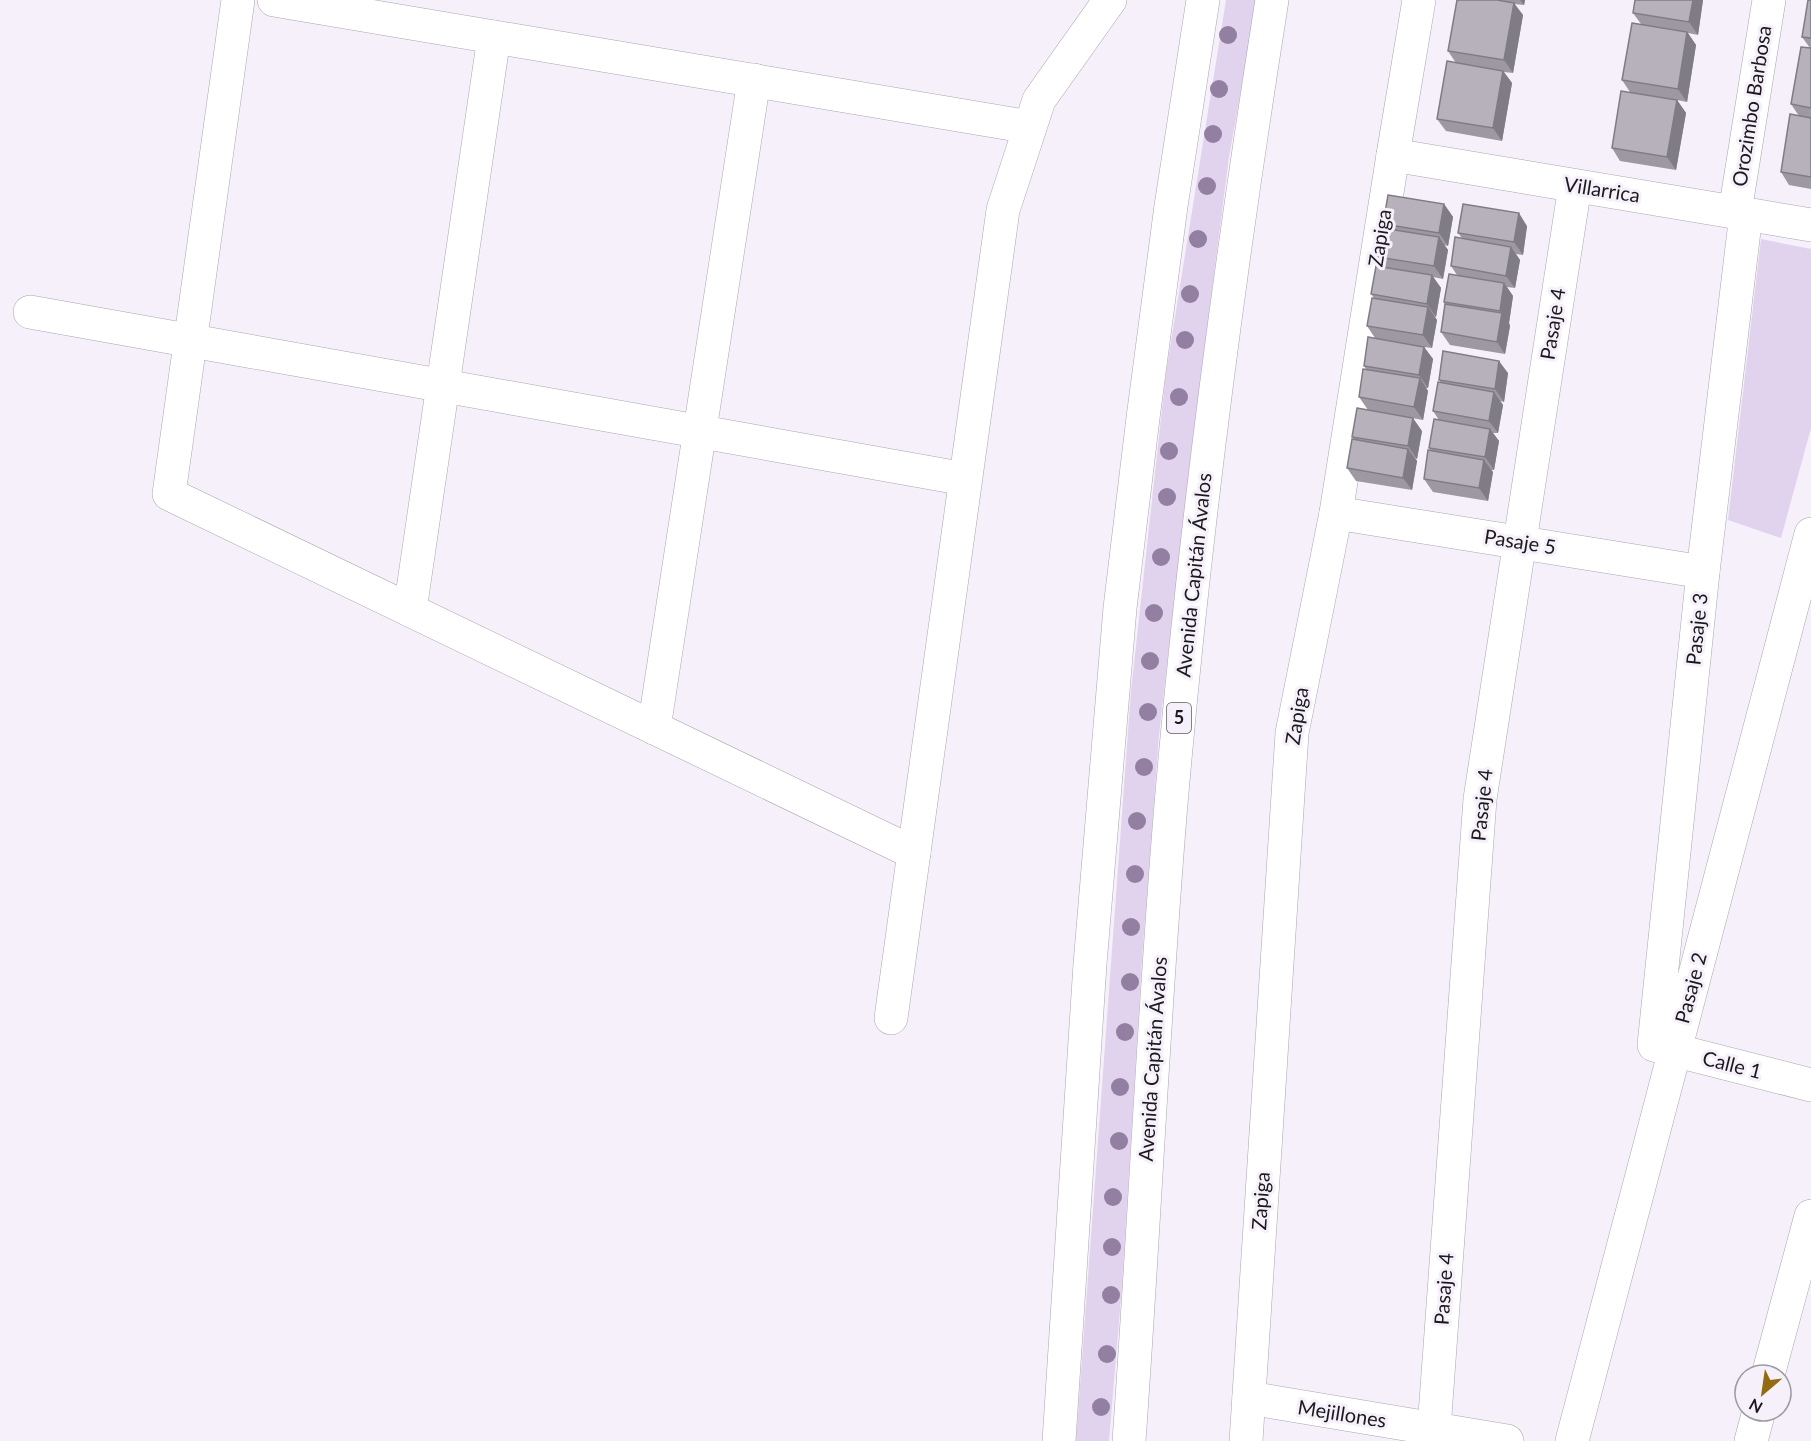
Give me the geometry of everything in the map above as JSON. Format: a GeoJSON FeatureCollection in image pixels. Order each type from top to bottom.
{"type":"FeatureCollection","features":[{"type":"Feature","properties":{"kind":"main road"},"geometry":{"type":"LineString","coordinates":[[238,0],[169,494],[914,853]]}},
{"type":"Feature","properties":{"kind":"main road"},"geometry":{"type":"LineString","coordinates":[[274,0],[1030,127]]}},
{"type":"Feature","properties":{"kind":"main road"},"geometry":{"type":"LineString","coordinates":[[891,1018],[1003,210],[1039,100],[1110,0]]}},
{"type":"Feature","properties":{"kind":"main road"},"geometry":{"type":"LineString","coordinates":[[1059,1441],[1090,964],[1120,608],[1168,228],[1203,0]]}},
{"type":"Feature","properties":{"kind":"main road","name":"Avenida Capitán Ávalos"},"geometry":{"type":"LineString","coordinates":[[1129,1441],[1162,910],[1186,646],[1212,416],[1272,0]]}},
{"type":"Feature","properties":{"kind":"main road","name":"Zapiga"},"geometry":{"type":"LineString","coordinates":[[1245,1441],[1292,733],[1336,513],[1419,0]]}},
{"type":"Feature","properties":{"kind":"main road","name":"Orozimbo Barbosa"},"geometry":{"type":"LineString","coordinates":[[1740,213],[1769,0]]}},
{"type":"Feature","properties":{"kind":"main road"},"geometry":{"type":"LineString","coordinates":[[410,610],[494,37]]}},
{"type":"Feature","properties":{"kind":"main road"},"geometry":{"type":"LineString","coordinates":[[654,728],[754,80]]}},
{"type":"Feature","properties":{"kind":"main road","name":"Villarrica"},"geometry":{"type":"LineString","coordinates":[[1393,155],[1811,225]]}},
{"type":"Feature","properties":{"kind":"main road","name":"Pasaje 4"},"geometry":{"type":"LineString","coordinates":[[1427,1432],[1480,799],[1575,186]]}},
{"type":"Feature","properties":{"kind":"main road","name":"Pasaje 3"},"geometry":{"type":"LineString","coordinates":[[1664,1048],[1703,572],[1740,213]]}},
{"type":"Feature","properties":{"kind":"main road"},"geometry":{"type":"LineString","coordinates":[[30,312],[965,479]]}},
{"type":"Feature","properties":{"kind":"main road","name":"Pasaje 5"},"geometry":{"type":"LineString","coordinates":[[1336,513],[1703,572]]}},
{"type":"Feature","properties":{"kind":"main road","name":"Pasaje 2"},"geometry":{"type":"LineString","coordinates":[[1572,1441],[1664,1048],[1811,534]]}},
{"type":"Feature","properties":{"kind":"main road","name":"Calle 1"},"geometry":{"type":"LineString","coordinates":[[1664,1048],[1811,1085]]}},
{"type":"Feature","properties":{"kind":"main road"},"geometry":{"type":"LineString","coordinates":[[1771,1363],[1811,1216]]}},
{"type":"Feature","properties":{"kind":"main road","name":"Mejillones"},"geometry":{"type":"LineString","coordinates":[[1249,1398],[1427,1432],[1507,1441]]}},
{"type":"Feature","properties":{"kind":"main road"},"geometry":{"type":"LineString","coordinates":[[1751,1441],[1756,1423]]}},
{"type":"Feature","properties":{"kind":"shaded area"},"geometry":{"type":"Polygon","coordinates":[[[1226,0],[1257,0],[1229,157],[1192,445],[1159,735],[1142,959],[1122,1286],[1109,1441],[1076,1441],[1131,691],[1166,373],[1226,0]]]}},
{"type":"Feature","properties":{"kind":"shaded area"},"geometry":{"type":"Polygon","coordinates":[[[1761,239],[1811,249],[1811,428],[1781,538],[1728,520],[1761,239]]]}},
{"type":"Feature","properties":{"kind":"building"},"geometry":{"type":"Polygon","coordinates":[[[1457,0],[1497,0],[1514,3],[1504,60],[1448,51],[1457,0]]]}},
{"type":"Feature","properties":{"kind":"building"},"geometry":{"type":"Polygon","coordinates":[[[1635,0],[1693,0],[1689,22],[1633,13],[1635,0]]]}},
{"type":"Feature","properties":{"kind":"building"},"geometry":{"type":"Polygon","coordinates":[[[1808,0],[1811,0],[1811,38],[1802,37],[1808,0]]]}},
{"type":"Feature","properties":{"kind":"building"},"geometry":{"type":"Polygon","coordinates":[[[1632,23],[1687,32],[1678,89],[1622,80],[1632,23]]]}},
{"type":"Feature","properties":{"kind":"building"},"geometry":{"type":"Polygon","coordinates":[[[1801,47],[1811,48],[1811,108],[1791,104],[1801,47]]]}},
{"type":"Feature","properties":{"kind":"building"},"geometry":{"type":"Polygon","coordinates":[[[1447,61],[1503,71],[1493,128],[1437,119],[1447,61]]]}},
{"type":"Feature","properties":{"kind":"building"},"geometry":{"type":"Polygon","coordinates":[[[1621,91],[1677,100],[1667,157],[1612,148],[1621,91]]]}},
{"type":"Feature","properties":{"kind":"building"},"geometry":{"type":"Polygon","coordinates":[[[1790,114],[1811,118],[1811,177],[1781,172],[1790,114]]]}},
{"type":"Feature","properties":{"kind":"building"},"geometry":{"type":"Polygon","coordinates":[[[1388,195],[1444,204],[1439,233],[1383,224],[1388,195]]]}},
{"type":"Feature","properties":{"kind":"building"},"geometry":{"type":"Polygon","coordinates":[[[1463,204],[1519,213],[1514,242],[1458,233],[1463,204]]]}},
{"type":"Feature","properties":{"kind":"building"},"geometry":{"type":"Polygon","coordinates":[[[1382,228],[1439,237],[1434,266],[1378,257],[1382,228]]]}},
{"type":"Feature","properties":{"kind":"building"},"geometry":{"type":"Polygon","coordinates":[[[1455,237],[1511,247],[1506,276],[1451,266],[1455,237]]]}},
{"type":"Feature","properties":{"kind":"building"},"geometry":{"type":"Polygon","coordinates":[[[1376,266],[1432,275],[1427,304],[1371,294],[1376,266]]]}},
{"type":"Feature","properties":{"kind":"building"},"geometry":{"type":"Polygon","coordinates":[[[1449,274],[1504,283],[1500,311],[1444,302],[1449,274]]]}},
{"type":"Feature","properties":{"kind":"building"},"geometry":{"type":"Polygon","coordinates":[[[1372,298],[1428,307],[1423,335],[1367,326],[1372,298]]]}},
{"type":"Feature","properties":{"kind":"building"},"geometry":{"type":"Polygon","coordinates":[[[1445,304],[1502,313],[1497,342],[1441,332],[1445,304]]]}},
{"type":"Feature","properties":{"kind":"building"},"geometry":{"type":"Polygon","coordinates":[[[1368,337],[1424,347],[1419,375],[1364,366],[1368,337]]]}},
{"type":"Feature","properties":{"kind":"building"},"geometry":{"type":"Polygon","coordinates":[[[1443,351],[1499,361],[1495,389],[1439,380],[1443,351]]]}},
{"type":"Feature","properties":{"kind":"building"},"geometry":{"type":"Polygon","coordinates":[[[1363,369],[1420,378],[1414,407],[1359,397],[1363,369]]]}},
{"type":"Feature","properties":{"kind":"building"},"geometry":{"type":"Polygon","coordinates":[[[1438,382],[1494,392],[1489,421],[1433,411],[1438,382]]]}},
{"type":"Feature","properties":{"kind":"building"},"geometry":{"type":"Polygon","coordinates":[[[1357,408],[1413,418],[1408,446],[1352,437],[1357,408]]]}},
{"type":"Feature","properties":{"kind":"building"},"geometry":{"type":"Polygon","coordinates":[[[1434,419],[1490,429],[1485,457],[1429,448],[1434,419]]]}},
{"type":"Feature","properties":{"kind":"building"},"geometry":{"type":"Polygon","coordinates":[[[1352,439],[1408,449],[1403,478],[1347,468],[1352,439]]]}},
{"type":"Feature","properties":{"kind":"building"},"geometry":{"type":"Polygon","coordinates":[[[1428,450],[1484,460],[1479,488],[1424,479],[1428,450]]]}}]}
